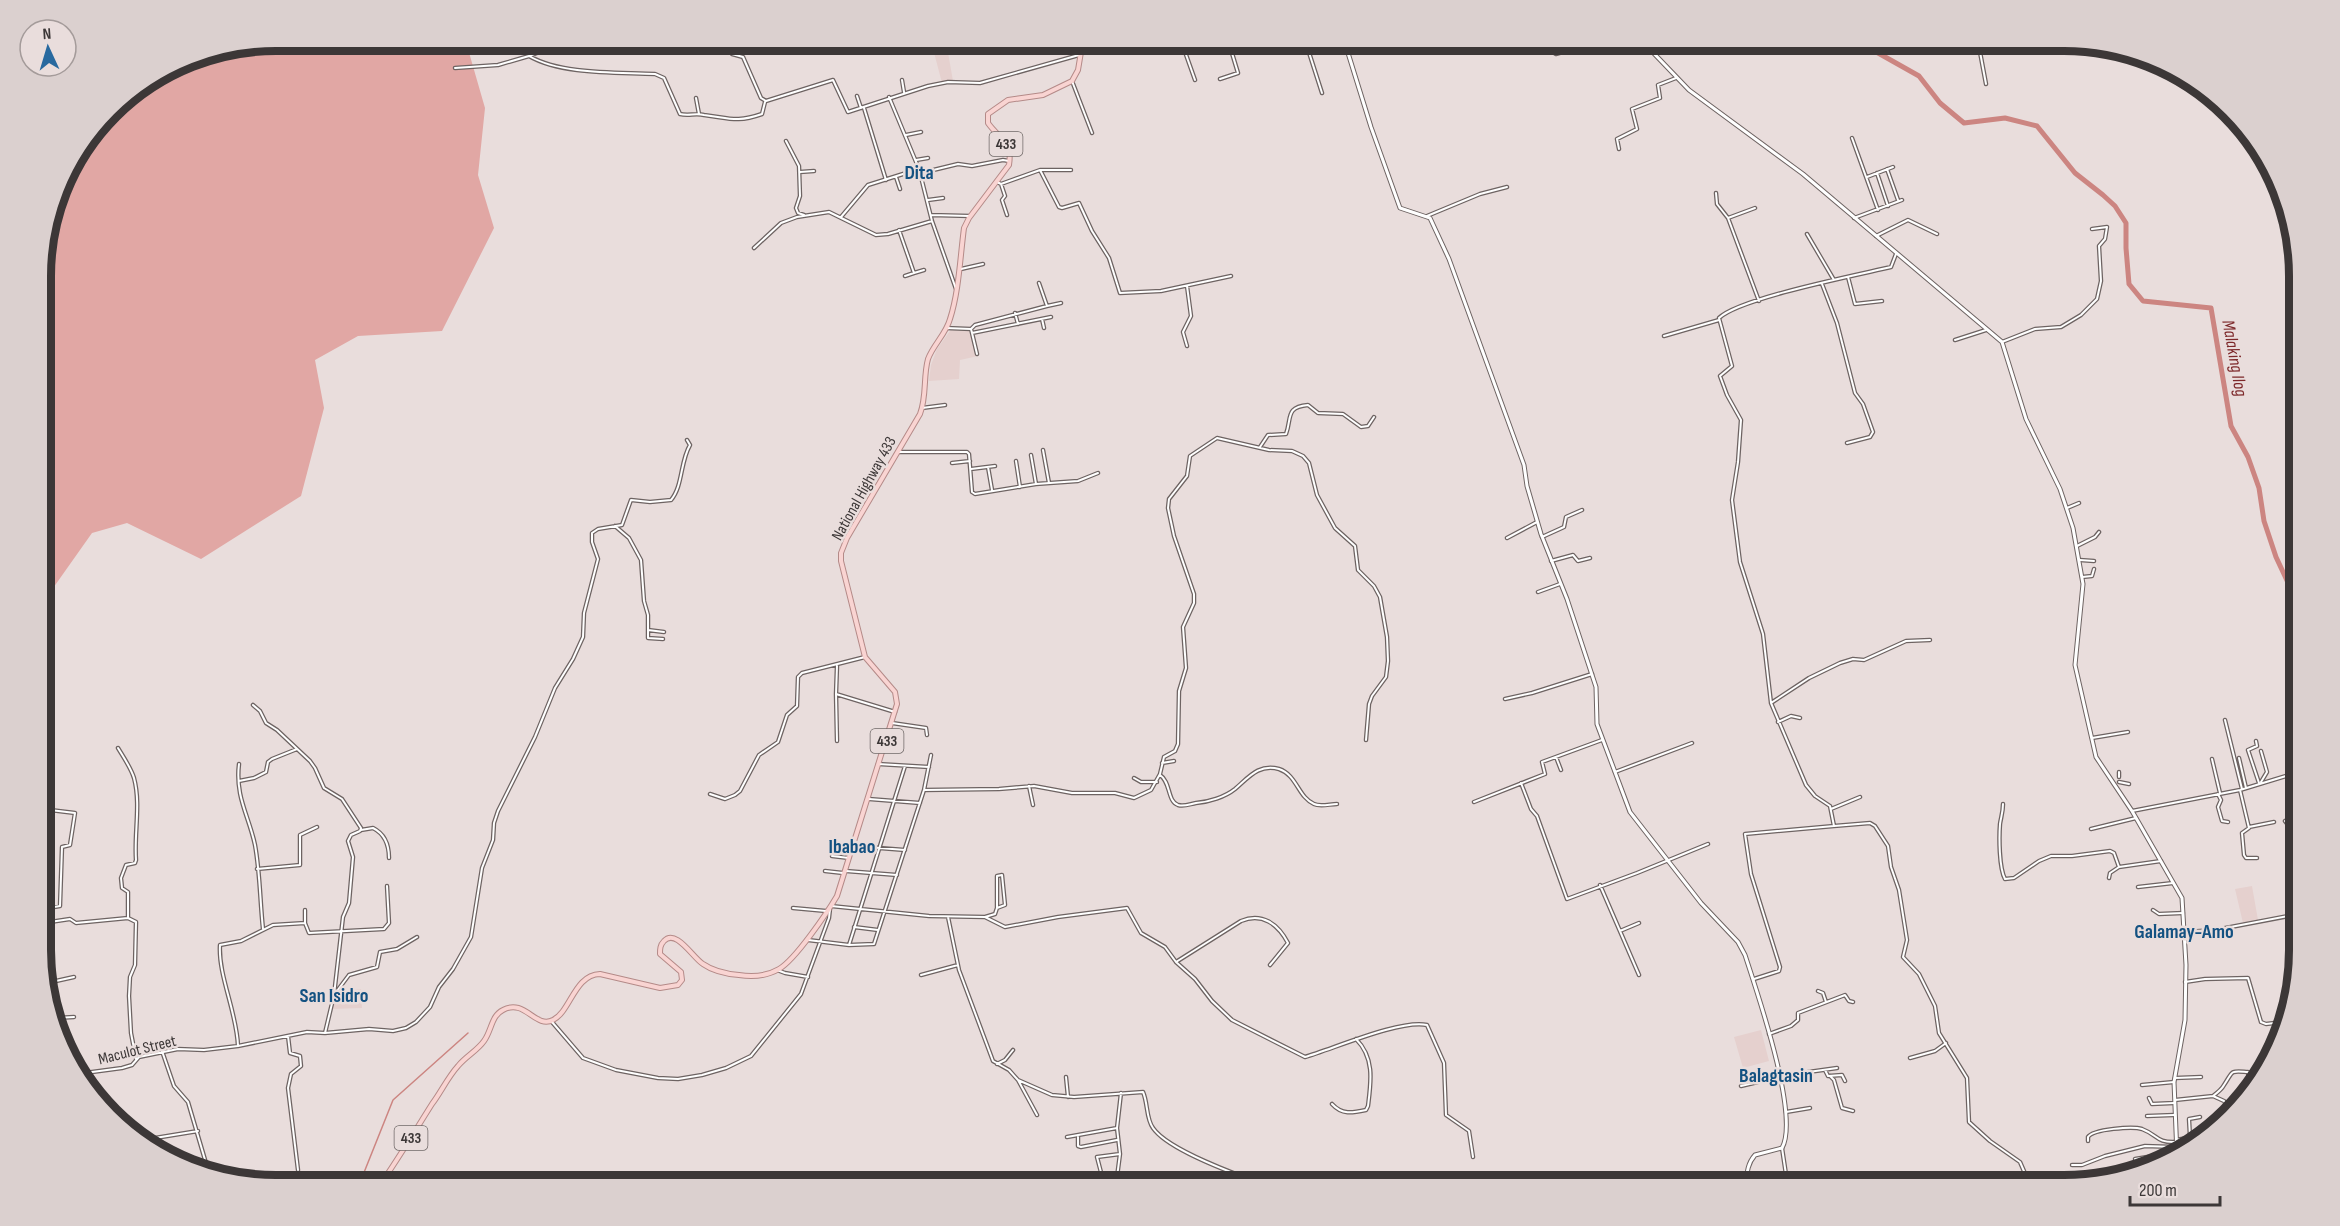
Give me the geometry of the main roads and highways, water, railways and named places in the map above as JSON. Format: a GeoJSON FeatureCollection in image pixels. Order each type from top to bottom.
{"type":"FeatureCollection","features":[{"type":"Feature","properties":{"kind":"main road","name":"National Highway 433"},"geometry":{"type":"LineString","coordinates":[[387,1175],[453,1073],[485,1040],[492,1022],[500,1011],[516,1006],[540,1021],[551,1021],[559,1015],[580,986],[593,974],[660,988],[678,985],[682,980],[681,972],[660,954],[660,948],[666,939],[680,941],[700,962],[715,970],[753,976],[777,970],[789,962],[830,908],[868,799],[895,713],[897,698],[895,692],[865,657],[843,570],[841,553],[847,538],[922,408],[927,362],[946,328],[952,311],[964,228],[970,216],[999,183],[1006,170],[1009,161],[1005,141],[988,123],[986,119],[988,114],[1008,100],[1030,98],[1072,81],[1078,70],[1081,51]]}},
{"type":"Feature","properties":{"kind":"waterway","name":"Malaking Ilog"},"geometry":{"type":"LineString","coordinates":[[1875,51],[1919,76],[1940,103],[1964,123],[2005,118],[2037,126],[2075,173],[2115,206],[2126,223],[2129,284],[2143,301],[2211,308],[2231,426],[2248,457],[2259,488],[2264,521],[2276,557],[2289,585]]}},
{"type":"Feature","properties":{"kind":"waterway"},"geometry":{"type":"LineString","coordinates":[[363,1175],[393,1100],[468,1033]]}},
{"type":"Feature","properties":{"kind":"district","name":"Dita"},"geometry":{"type":"Point","coordinates":[919,172]}},
{"type":"Feature","properties":{"kind":"district","name":"Ibabao"},"geometry":{"type":"Point","coordinates":[852,846]}},
{"type":"Feature","properties":{"kind":"district","name":"Galamay-Amo"},"geometry":{"type":"Point","coordinates":[2184,931]}},
{"type":"Feature","properties":{"kind":"district","name":"San Isidro"},"geometry":{"type":"Point","coordinates":[334,995]}},
{"type":"Feature","properties":{"kind":"district","name":"Balagtasin"},"geometry":{"type":"Point","coordinates":[1776,1075]}}]}
